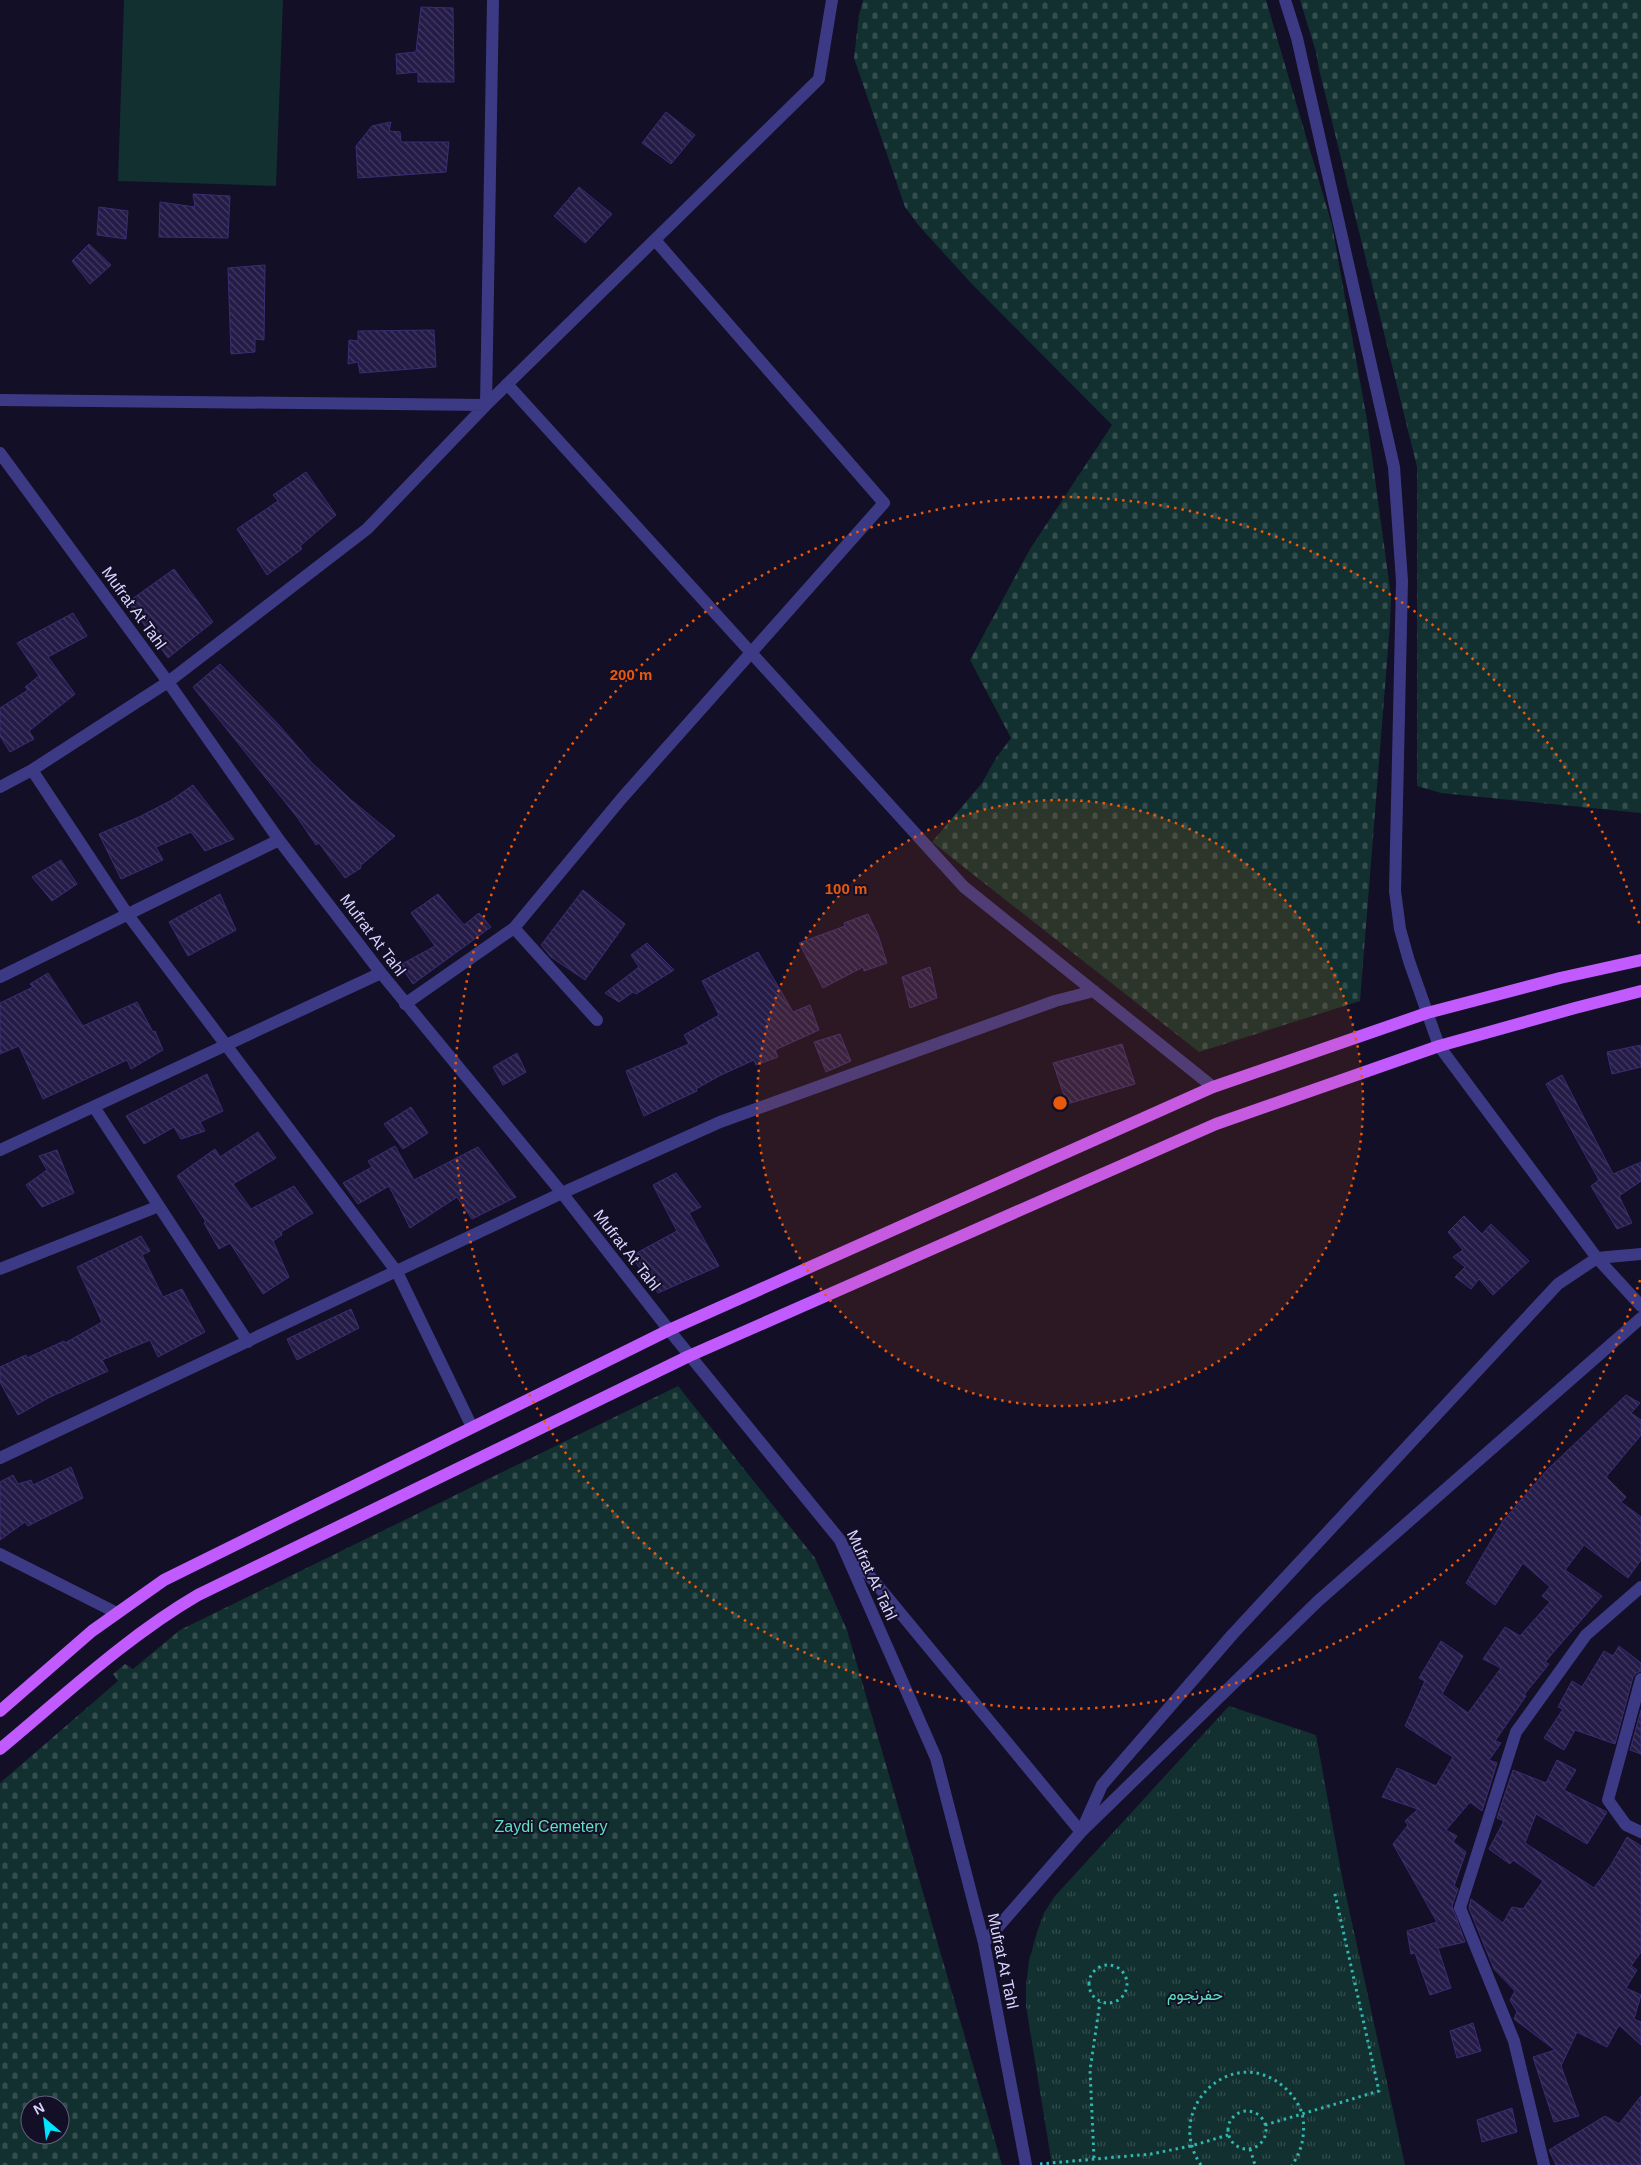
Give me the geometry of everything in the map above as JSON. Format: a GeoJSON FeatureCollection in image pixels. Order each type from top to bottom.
{"type":"FeatureCollection","features":[{"type":"Feature","properties":{"kind":"main road"},"geometry":{"type":"LineString","coordinates":[[0,1710],[92,1631],[164,1580],[669,1330],[1213,1087],[1427,1013],[1560,978],[1641,960]]}},
{"type":"Feature","properties":{"kind":"main road"},"geometry":{"type":"LineString","coordinates":[[0,1749],[127,1644],[167,1614],[198,1596],[689,1356],[1216,1124],[1439,1046],[1641,991]]}},
{"type":"Feature","properties":{"kind":"street"},"geometry":{"type":"LineString","coordinates":[[486,405],[493,0]]}},
{"type":"Feature","properties":{"kind":"street"},"geometry":{"type":"LineString","coordinates":[[0,786],[32,770],[168,682],[367,529],[507,384],[819,79],[832,0]]}},
{"type":"Feature","properties":{"kind":"street"},"geometry":{"type":"LineString","coordinates":[[1285,0],[1300,48],[1394,467],[1402,581],[1395,891],[1400,929],[1439,1046],[1597,1258],[1641,1306]]}},
{"type":"Feature","properties":{"kind":"street"},"geometry":{"type":"LineString","coordinates":[[406,1004],[514,928],[622,798],[884,503],[655,240]]}},
{"type":"Feature","properties":{"kind":"street"},"geometry":{"type":"LineString","coordinates":[[507,384],[964,887],[1213,1087]]}},
{"type":"Feature","properties":{"kind":"street"},"geometry":{"type":"LineString","coordinates":[[0,400],[486,405]]}},
{"type":"Feature","properties":{"kind":"street","name":"Mufrat At Tahl"},"geometry":{"type":"LineString","coordinates":[[0,453],[168,682],[280,840],[381,973],[562,1193],[689,1356],[840,1540],[936,1758],[984,1943],[1026,2165]]}},
{"type":"Feature","properties":{"kind":"street"},"geometry":{"type":"LineString","coordinates":[[32,770],[128,915],[228,1044],[398,1272],[472,1428]]}},
{"type":"Feature","properties":{"kind":"street"},"geometry":{"type":"LineString","coordinates":[[0,977],[280,840]]}},
{"type":"Feature","properties":{"kind":"street"},"geometry":{"type":"LineString","coordinates":[[514,928],[597,1020]]}},
{"type":"Feature","properties":{"kind":"street"},"geometry":{"type":"LineString","coordinates":[[0,1150],[381,973]]}},
{"type":"Feature","properties":{"kind":"street"},"geometry":{"type":"LineString","coordinates":[[0,1458],[398,1272],[562,1193],[720,1122],[1055,1001],[1094,991]]}},
{"type":"Feature","properties":{"kind":"street"},"geometry":{"type":"LineString","coordinates":[[94,1107],[248,1342]]}},
{"type":"Feature","properties":{"kind":"street"},"geometry":{"type":"LineString","coordinates":[[0,1269],[158,1206]]}},
{"type":"Feature","properties":{"kind":"street"},"geometry":{"type":"LineString","coordinates":[[1081,1832],[1102,1785],[1232,1635],[1558,1284],[1597,1258],[1641,1254]]}},
{"type":"Feature","properties":{"kind":"street"},"geometry":{"type":"LineString","coordinates":[[984,1943],[1081,1832],[1318,1601],[1641,1318]]}},
{"type":"Feature","properties":{"kind":"street"},"geometry":{"type":"LineString","coordinates":[[840,1540],[1081,1832]]}},
{"type":"Feature","properties":{"kind":"street"},"geometry":{"type":"LineString","coordinates":[[0,1554],[117,1613]]}},
{"type":"Feature","properties":{"kind":"street"},"geometry":{"type":"LineString","coordinates":[[1544,2165],[1514,2041],[1460,1908],[1516,1732],[1586,1635],[1641,1587]]}},
{"type":"Feature","properties":{"kind":"street"},"geometry":{"type":"LineString","coordinates":[[1641,1679],[1608,1800],[1626,1825],[1641,1832]]}},
{"type":"Feature","properties":{"kind":"path"},"geometry":{"type":"LineString","coordinates":[[1265,2125],[1379,2091],[1334,1890]]}},
{"type":"Feature","properties":{"kind":"path"},"geometry":{"type":"LineString","coordinates":[[1107,1965],[1119,1968],[1126,1979],[1126,1992],[1117,2001],[1108,2004],[1100,2002],[1093,1997],[1089,1990],[1089,1981],[1092,1973],[1098,1967],[1107,1965]]}},
{"type":"Feature","properties":{"kind":"path"},"geometry":{"type":"LineString","coordinates":[[1094,2158],[1090,2070],[1100,2002]]}},
{"type":"Feature","properties":{"kind":"path"},"geometry":{"type":"LineString","coordinates":[[1201,2165],[1191,2146],[1189,2133],[1190,2120],[1200,2097],[1219,2080],[1231,2075],[1244,2073],[1269,2077],[1290,2092],[1302,2114],[1303,2140],[1300,2152],[1292,2165]]}},
{"type":"Feature","properties":{"kind":"path"},"geometry":{"type":"LineString","coordinates":[[1241,2112],[1254,2112],[1261,2117],[1265,2125],[1266,2133],[1262,2141],[1250,2149],[1235,2146],[1228,2135],[1229,2123],[1234,2116],[1241,2112]]}},
{"type":"Feature","properties":{"kind":"path"},"geometry":{"type":"LineString","coordinates":[[1034,2165],[1151,2154],[1191,2146],[1228,2135]]}},
{"type":"Feature","properties":{"kind":"path"},"geometry":{"type":"LineString","coordinates":[[1250,2149],[1255,2165]]}},
{"type":"Feature","properties":{"kind":"green space"},"geometry":{"type":"Polygon","coordinates":[[[124,0],[283,0],[276,186],[118,181],[124,0]]]}},
{"type":"Feature","properties":{"kind":"green space"},"geometry":{"type":"Polygon","coordinates":[[[863,0],[1266,0],[1332,225],[1367,420],[1391,596],[1360,1001],[1199,1052],[932,842],[982,783],[996,758],[1011,738],[970,660],[1030,549],[1112,425],[971,283],[919,226],[905,207],[854,58],[859,15],[863,0]]]}},
{"type":"Feature","properties":{"kind":"green space"},"geometry":{"type":"Polygon","coordinates":[[[1300,0],[1641,0],[1641,813],[1441,793],[1417,786],[1417,467],[1316,52],[1300,0]]]}},
{"type":"Feature","properties":{"kind":"green space","name":"Zaydi Cemetery"},"geometry":{"type":"Polygon","coordinates":[[[678,1386],[815,1558],[847,1630],[1002,2165],[0,2165],[0,1783],[118,1681],[113,1674],[125,1664],[133,1669],[180,1630],[678,1386]]]}},
{"type":"Feature","properties":{"kind":"green space","name":"حفرنجوم"},"geometry":{"type":"Polygon","coordinates":[[[1229,1706],[1316,1735],[1342,1877],[1405,2165],[1052,2165],[1026,2006],[1029,1961],[1044,1913],[1055,1896],[1229,1706]]]}},
{"type":"Feature","properties":{"kind":"building"},"geometry":{"type":"Polygon","coordinates":[[[421,7],[453,8],[454,82],[418,82],[418,72],[397,74],[396,54],[416,52],[421,7]]]}},
{"type":"Feature","properties":{"kind":"building"},"geometry":{"type":"Polygon","coordinates":[[[666,112],[695,135],[671,164],[642,143],[666,112]]]}},
{"type":"Feature","properties":{"kind":"building"},"geometry":{"type":"Polygon","coordinates":[[[391,122],[389,131],[400,132],[401,142],[449,142],[446,172],[358,178],[356,146],[372,126],[391,122]]]}},
{"type":"Feature","properties":{"kind":"building"},"geometry":{"type":"Polygon","coordinates":[[[579,187],[612,214],[585,243],[554,216],[579,187]]]}},
{"type":"Feature","properties":{"kind":"building"},"geometry":{"type":"Polygon","coordinates":[[[193,194],[230,196],[228,238],[159,237],[160,202],[195,207],[193,194]]]}},
{"type":"Feature","properties":{"kind":"building"},"geometry":{"type":"Polygon","coordinates":[[[99,207],[128,211],[126,239],[97,235],[99,207]]]}},
{"type":"Feature","properties":{"kind":"building"},"geometry":{"type":"Polygon","coordinates":[[[89,244],[111,265],[90,284],[72,261],[89,244]]]}},
{"type":"Feature","properties":{"kind":"building"},"geometry":{"type":"Polygon","coordinates":[[[265,265],[264,340],[255,339],[255,352],[231,354],[228,268],[265,265]]]}},
{"type":"Feature","properties":{"kind":"building"},"geometry":{"type":"Polygon","coordinates":[[[434,330],[436,367],[360,373],[358,362],[348,364],[349,340],[358,341],[358,331],[434,330]]]}},
{"type":"Feature","properties":{"kind":"building"},"geometry":{"type":"Polygon","coordinates":[[[306,472],[336,515],[300,546],[302,549],[267,575],[237,529],[278,501],[273,495],[306,472]]]}},
{"type":"Feature","properties":{"kind":"building"},"geometry":{"type":"Polygon","coordinates":[[[174,569],[213,622],[168,658],[128,602],[174,569]]]}},
{"type":"Feature","properties":{"kind":"building"},"geometry":{"type":"Polygon","coordinates":[[[73,613],[87,636],[48,657],[75,694],[29,731],[34,739],[10,752],[0,736],[0,708],[28,690],[25,687],[39,676],[17,643],[73,613]]]}},
{"type":"Feature","properties":{"kind":"building"},"geometry":{"type":"Polygon","coordinates":[[[220,664],[278,724],[311,762],[350,799],[395,836],[360,866],[361,868],[345,878],[319,843],[316,845],[297,817],[193,687],[220,664]]]}},
{"type":"Feature","properties":{"kind":"building"},"geometry":{"type":"Polygon","coordinates":[[[193,785],[234,839],[205,851],[191,832],[156,847],[163,860],[121,879],[99,834],[170,801],[193,785]]]}},
{"type":"Feature","properties":{"kind":"building"},"geometry":{"type":"Polygon","coordinates":[[[61,860],[77,884],[52,901],[32,877],[61,860]]]}},
{"type":"Feature","properties":{"kind":"building"},"geometry":{"type":"Polygon","coordinates":[[[583,890],[625,924],[585,980],[551,957],[541,945],[583,890]]]}},
{"type":"Feature","properties":{"kind":"building"},"geometry":{"type":"Polygon","coordinates":[[[220,894],[236,930],[188,956],[169,922],[220,894]]]}},
{"type":"Feature","properties":{"kind":"building"},"geometry":{"type":"Polygon","coordinates":[[[438,894],[464,925],[479,913],[491,927],[413,984],[400,965],[435,946],[411,913],[438,894]]]}},
{"type":"Feature","properties":{"kind":"building"},"geometry":{"type":"Polygon","coordinates":[[[868,914],[878,935],[887,963],[864,971],[863,967],[823,988],[799,943],[845,926],[844,923],[868,914]]]}},
{"type":"Feature","properties":{"kind":"building"},"geometry":{"type":"Polygon","coordinates":[[[647,943],[674,970],[636,994],[633,992],[619,1002],[605,993],[639,967],[631,955],[647,943]]]}},
{"type":"Feature","properties":{"kind":"building"},"geometry":{"type":"Polygon","coordinates":[[[758,952],[793,1012],[810,1005],[819,1030],[775,1050],[778,1057],[756,1065],[754,1060],[719,1076],[696,1089],[697,1091],[644,1116],[626,1071],[689,1044],[684,1035],[719,1015],[702,981],[758,952]]]}},
{"type":"Feature","properties":{"kind":"building"},"geometry":{"type":"Polygon","coordinates":[[[930,967],[937,998],[910,1008],[902,977],[930,967]]]}},
{"type":"Feature","properties":{"kind":"building"},"geometry":{"type":"Polygon","coordinates":[[[48,973],[83,1026],[137,1002],[153,1032],[155,1031],[163,1050],[131,1069],[127,1060],[43,1099],[19,1046],[0,1054],[0,1003],[33,987],[30,984],[48,973]]]}},
{"type":"Feature","properties":{"kind":"building"},"geometry":{"type":"Polygon","coordinates":[[[840,1034],[851,1061],[826,1072],[814,1042],[840,1034]]]}},
{"type":"Feature","properties":{"kind":"building"},"geometry":{"type":"Polygon","coordinates":[[[1122,1044],[1135,1084],[1067,1104],[1053,1063],[1122,1044]]]}},
{"type":"Feature","properties":{"kind":"building"},"geometry":{"type":"Polygon","coordinates":[[[1641,1045],[1641,1067],[1612,1074],[1607,1052],[1641,1045]]]}},
{"type":"Feature","properties":{"kind":"building"},"geometry":{"type":"Polygon","coordinates":[[[517,1053],[526,1072],[503,1085],[493,1067],[517,1053]]]}},
{"type":"Feature","properties":{"kind":"building"},"geometry":{"type":"Polygon","coordinates":[[[207,1074],[223,1111],[200,1122],[205,1131],[181,1139],[174,1127],[144,1144],[126,1116],[207,1074]]]}},
{"type":"Feature","properties":{"kind":"building"},"geometry":{"type":"Polygon","coordinates":[[[1562,1075],[1613,1174],[1641,1162],[1641,1181],[1619,1196],[1632,1223],[1617,1229],[1591,1186],[1599,1180],[1546,1084],[1562,1075]]]}},
{"type":"Feature","properties":{"kind":"building"},"geometry":{"type":"Polygon","coordinates":[[[411,1107],[428,1133],[403,1149],[384,1124],[411,1107]]]}},
{"type":"Feature","properties":{"kind":"building"},"geometry":{"type":"Polygon","coordinates":[[[258,1132],[276,1158],[233,1184],[251,1209],[294,1186],[313,1213],[281,1232],[282,1235],[273,1241],[289,1277],[263,1294],[230,1243],[219,1249],[204,1223],[206,1222],[177,1176],[215,1149],[220,1157],[258,1132]]]}},
{"type":"Feature","properties":{"kind":"building"},"geometry":{"type":"Polygon","coordinates":[[[395,1146],[414,1180],[478,1147],[516,1197],[472,1219],[457,1197],[410,1228],[389,1186],[358,1204],[343,1183],[372,1167],[368,1161],[395,1146]]]}},
{"type":"Feature","properties":{"kind":"building"},"geometry":{"type":"Polygon","coordinates":[[[57,1150],[74,1193],[42,1207],[26,1185],[47,1170],[39,1156],[57,1150]]]}},
{"type":"Feature","properties":{"kind":"building"},"geometry":{"type":"Polygon","coordinates":[[[676,1173],[701,1207],[689,1213],[719,1266],[658,1293],[631,1256],[677,1231],[653,1185],[676,1173]]]}},
{"type":"Feature","properties":{"kind":"building"},"geometry":{"type":"Polygon","coordinates":[[[1464,1216],[1482,1234],[1491,1224],[1529,1261],[1493,1295],[1479,1279],[1471,1289],[1455,1277],[1465,1267],[1453,1257],[1463,1250],[1448,1232],[1464,1216]]]}},
{"type":"Feature","properties":{"kind":"building"},"geometry":{"type":"Polygon","coordinates":[[[141,1236],[150,1251],[142,1255],[163,1297],[182,1289],[205,1332],[158,1357],[150,1340],[102,1360],[108,1371],[48,1398],[18,1415],[0,1382],[0,1367],[26,1355],[27,1358],[64,1341],[65,1343],[102,1322],[77,1267],[141,1236]]]}},
{"type":"Feature","properties":{"kind":"building"},"geometry":{"type":"Polygon","coordinates":[[[351,1309],[359,1328],[297,1360],[287,1339],[351,1309]]]}},
{"type":"Feature","properties":{"kind":"building"},"geometry":{"type":"Polygon","coordinates":[[[1626,1395],[1640,1403],[1631,1413],[1641,1420],[1641,1435],[1606,1477],[1626,1497],[1621,1502],[1641,1517],[1641,1560],[1628,1578],[1584,1545],[1565,1570],[1602,1596],[1545,1662],[1549,1664],[1524,1695],[1526,1696],[1495,1741],[1501,1743],[1489,1760],[1497,1763],[1482,1811],[1470,1802],[1446,1830],[1457,1836],[1453,1842],[1466,1852],[1454,1886],[1458,1889],[1452,1906],[1465,1942],[1438,1948],[1451,1988],[1430,1995],[1415,1953],[1411,1954],[1407,1931],[1437,1922],[1393,1844],[1408,1825],[1405,1821],[1418,1809],[1382,1797],[1397,1768],[1436,1786],[1453,1757],[1405,1726],[1425,1681],[1419,1678],[1441,1641],[1463,1656],[1442,1694],[1468,1713],[1501,1668],[1483,1659],[1505,1627],[1520,1636],[1550,1602],[1542,1596],[1550,1587],[1523,1563],[1495,1605],[1466,1583],[1503,1521],[1546,1471],[1626,1395]]]}},
{"type":"Feature","properties":{"kind":"building"},"geometry":{"type":"Polygon","coordinates":[[[71,1467],[83,1498],[28,1526],[25,1522],[0,1540],[0,1482],[13,1475],[18,1484],[31,1480],[33,1485],[71,1467]]]}},
{"type":"Feature","properties":{"kind":"building"},"geometry":{"type":"Polygon","coordinates":[[[1619,1646],[1641,1663],[1641,1671],[1633,1677],[1615,1744],[1575,1730],[1564,1750],[1544,1738],[1563,1709],[1558,1707],[1572,1681],[1582,1687],[1604,1651],[1613,1656],[1619,1646]]]}},
{"type":"Feature","properties":{"kind":"building"},"geometry":{"type":"Polygon","coordinates":[[[1641,1710],[1641,1754],[1630,1750],[1641,1710]]]}},
{"type":"Feature","properties":{"kind":"building"},"geometry":{"type":"Polygon","coordinates":[[[1557,1760],[1576,1770],[1564,1790],[1607,1812],[1587,1844],[1536,1814],[1525,1843],[1594,1888],[1611,1865],[1627,1837],[1641,1846],[1641,1952],[1631,1966],[1637,1970],[1626,1988],[1641,1995],[1634,2019],[1641,2022],[1641,2045],[1619,2025],[1607,2047],[1577,2032],[1561,2066],[1579,2116],[1554,2122],[1533,2057],[1555,2050],[1514,2019],[1517,2012],[1510,2000],[1515,1991],[1494,1969],[1469,1908],[1471,1899],[1503,1923],[1512,1907],[1523,1909],[1543,1881],[1513,1860],[1510,1864],[1489,1849],[1504,1821],[1497,1818],[1513,1770],[1546,1783],[1557,1760]]]}},
{"type":"Feature","properties":{"kind":"building"},"geometry":{"type":"Polygon","coordinates":[[[1473,2023],[1481,2051],[1457,2058],[1450,2031],[1473,2023]]]}},
{"type":"Feature","properties":{"kind":"building"},"geometry":{"type":"Polygon","coordinates":[[[1641,2096],[1641,2165],[1556,2165],[1549,2150],[1605,2116],[1619,2124],[1641,2096]]]}},
{"type":"Feature","properties":{"kind":"building"},"geometry":{"type":"Polygon","coordinates":[[[1512,2108],[1517,2132],[1482,2142],[1477,2120],[1512,2108]]]}}]}
